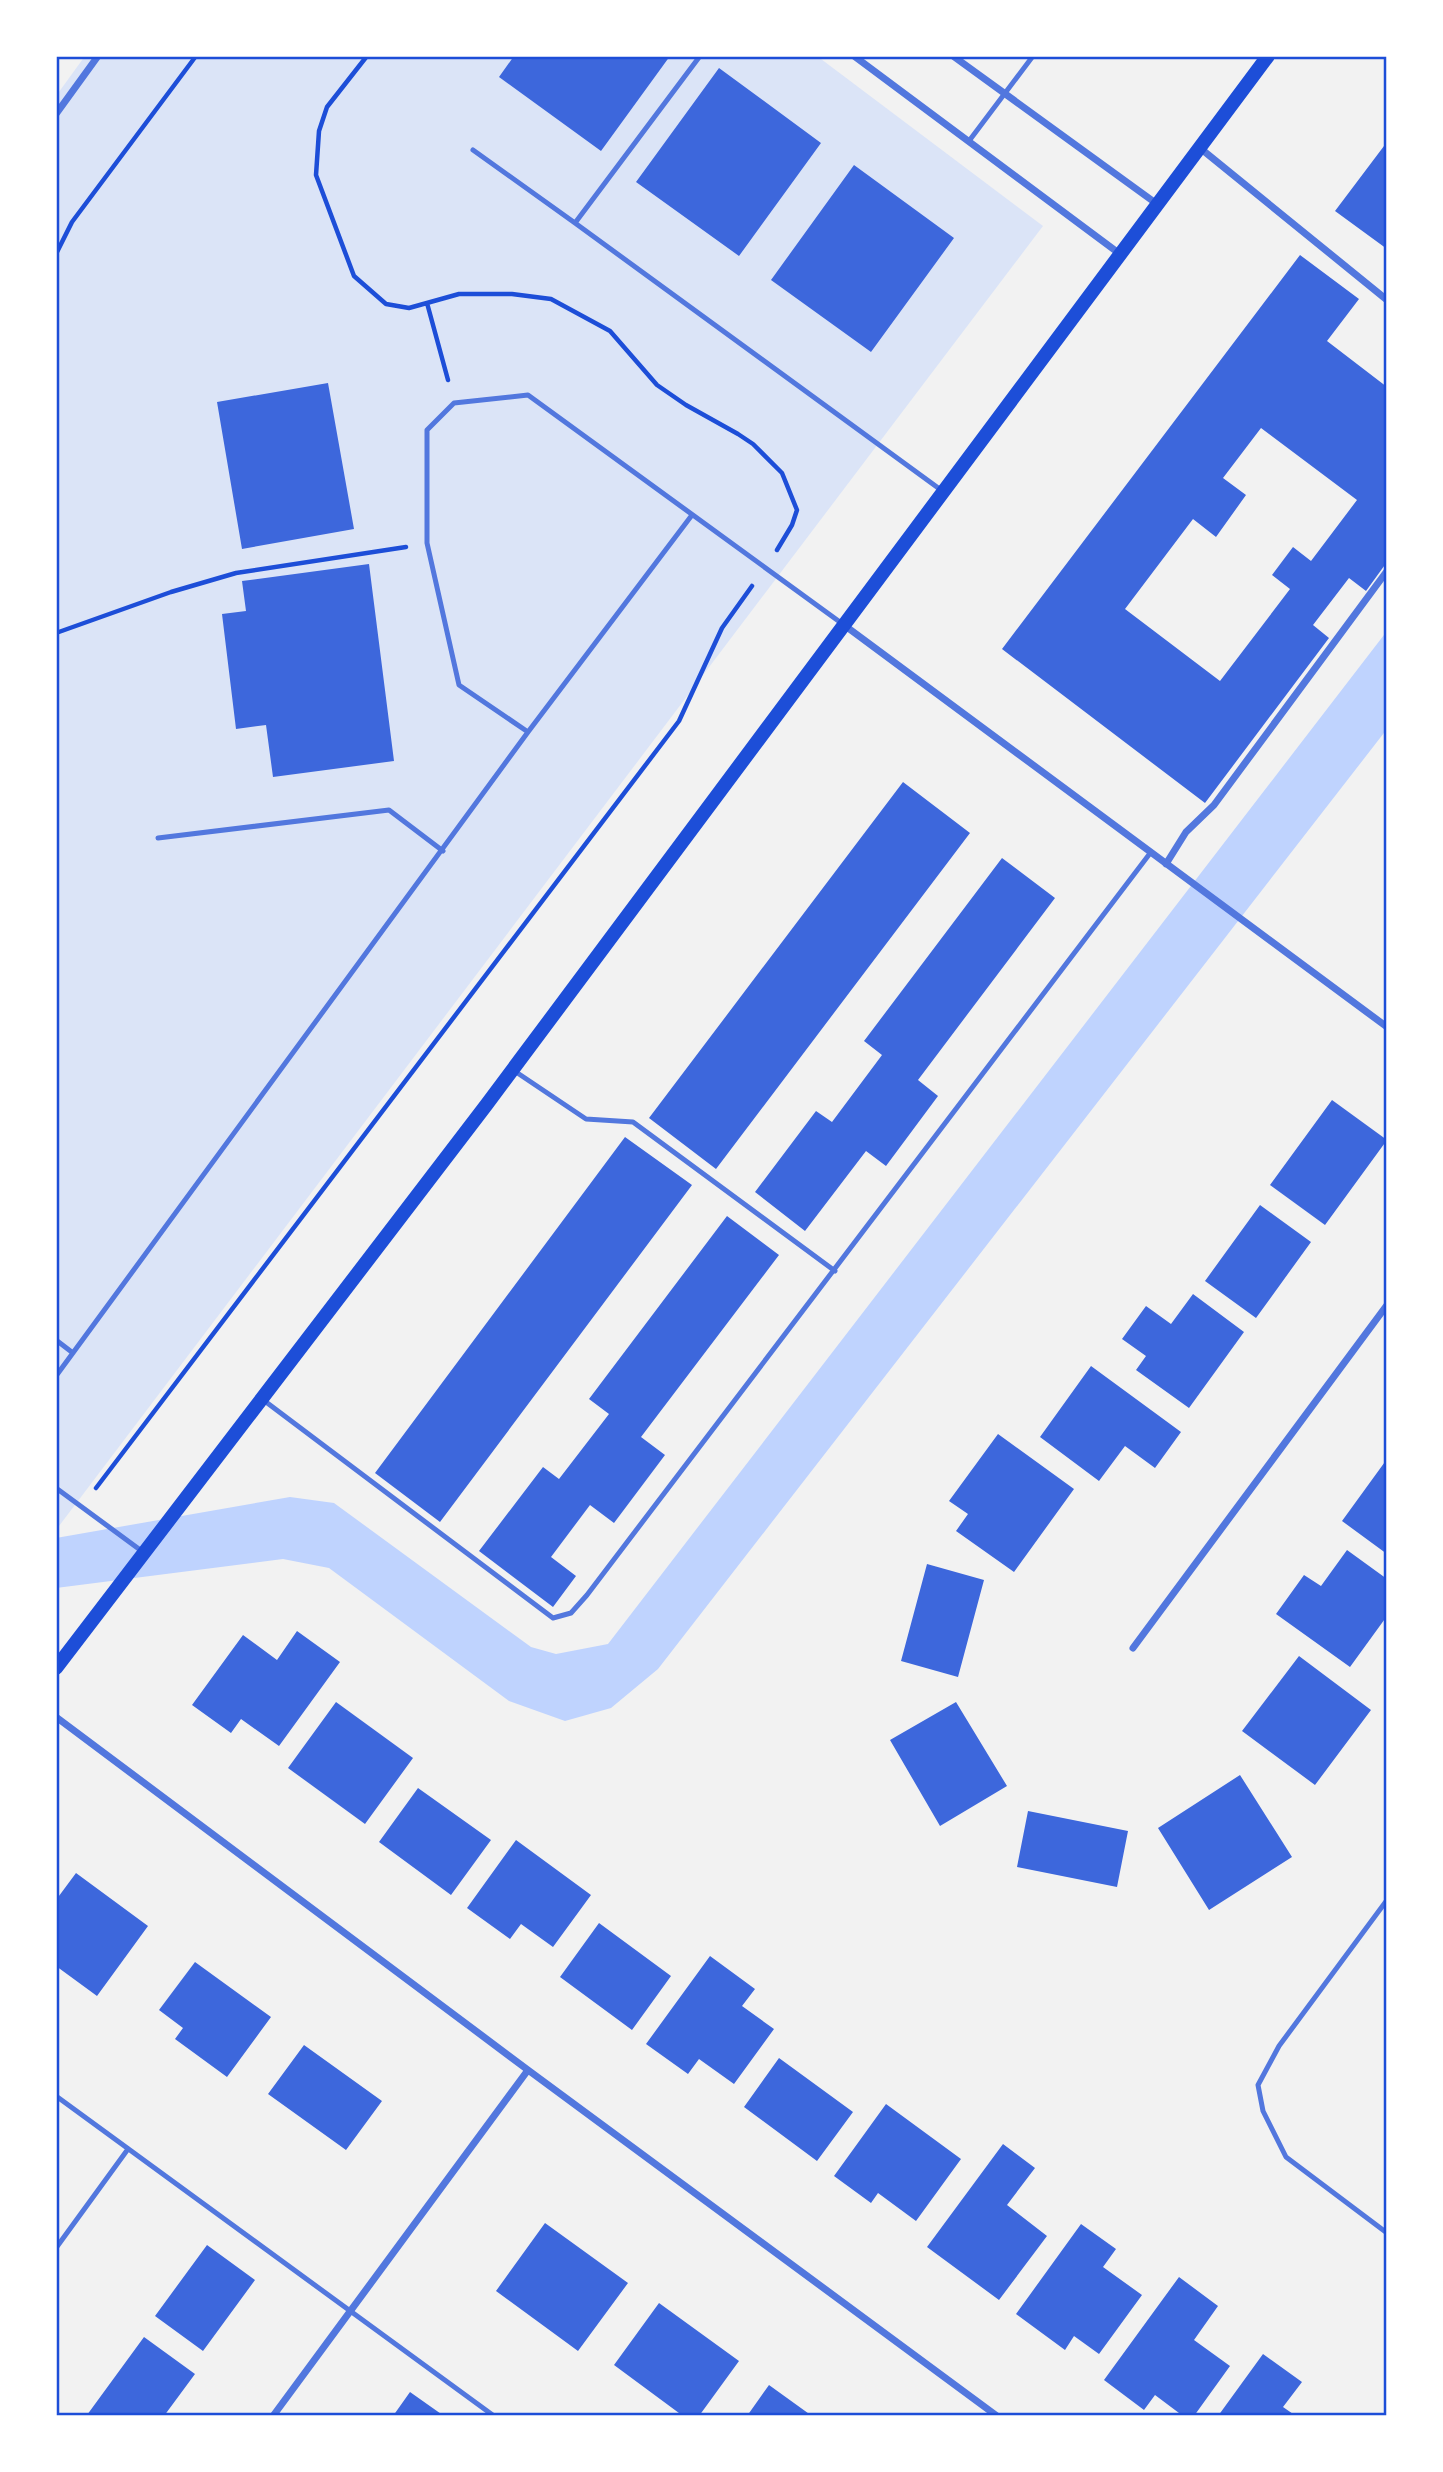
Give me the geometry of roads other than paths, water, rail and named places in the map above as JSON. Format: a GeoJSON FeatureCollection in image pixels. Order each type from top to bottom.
{"type":"FeatureCollection","features":[{"type":"Feature","properties":{"kind":"main road"},"geometry":{"type":"LineString","coordinates":[[56,1668],[513,1070],[1268,56]]}},
{"type":"Feature","properties":{"kind":"street"},"geometry":{"type":"LineString","coordinates":[[56,114],[98,56]]}},
{"type":"Feature","properties":{"kind":"street"},"geometry":{"type":"LineString","coordinates":[[855,56],[1120,254]]}},
{"type":"Feature","properties":{"kind":"street"},"geometry":{"type":"LineString","coordinates":[[953,56],[1157,204]]}},
{"type":"Feature","properties":{"kind":"street"},"geometry":{"type":"LineString","coordinates":[[1200,148],[1387,300]]}},
{"type":"Feature","properties":{"kind":"street"},"geometry":{"type":"LineString","coordinates":[[1166,864],[1186,832],[1214,805],[1387,571]]}},
{"type":"Feature","properties":{"kind":"street"},"geometry":{"type":"LineString","coordinates":[[844,625],[1387,1027]]}},
{"type":"Feature","properties":{"kind":"street"},"geometry":{"type":"LineString","coordinates":[[1133,1648],[1387,1305]]}},
{"type":"Feature","properties":{"kind":"street"},"geometry":{"type":"LineString","coordinates":[[56,1717],[994,2415]]}},
{"type":"Feature","properties":{"kind":"street"},"geometry":{"type":"LineString","coordinates":[[273,2416],[528,2070]]}},
{"type":"Feature","properties":{"kind":"lane"},"geometry":{"type":"LineString","coordinates":[[575,223],[700,56]]}},
{"type":"Feature","properties":{"kind":"lane"},"geometry":{"type":"LineString","coordinates":[[969,141],[1033,56]]}},
{"type":"Feature","properties":{"kind":"lane"},"geometry":{"type":"LineString","coordinates":[[473,150],[943,492]]}},
{"type":"Feature","properties":{"kind":"lane"},"geometry":{"type":"LineString","coordinates":[[528,732],[459,685],[427,543],[427,430],[454,402],[528,395],[844,625]]}},
{"type":"Feature","properties":{"kind":"lane"},"geometry":{"type":"LineString","coordinates":[[56,1376],[528,732],[692,515]]}},
{"type":"Feature","properties":{"kind":"lane"},"geometry":{"type":"LineString","coordinates":[[158,838],[389,810],[443,851]]}},
{"type":"Feature","properties":{"kind":"lane"},"geometry":{"type":"LineString","coordinates":[[262,1399],[553,1618],[571,1613],[835,1271],[1151,852]]}},
{"type":"Feature","properties":{"kind":"lane"},"geometry":{"type":"LineString","coordinates":[[513,1070],[586,1119],[633,1122],[835,1271]]}},
{"type":"Feature","properties":{"kind":"lane"},"geometry":{"type":"LineString","coordinates":[[56,1340],[73,1353]]}},
{"type":"Feature","properties":{"kind":"lane"},"geometry":{"type":"LineString","coordinates":[[56,1488],[143,1552]]}},
{"type":"Feature","properties":{"kind":"lane"},"geometry":{"type":"LineString","coordinates":[[1387,1900],[1279,2046],[1258,2085],[1263,2111],[1286,2157],[1387,2233]]}},
{"type":"Feature","properties":{"kind":"lane"},"geometry":{"type":"LineString","coordinates":[[56,2096],[494,2416]]}},
{"type":"Feature","properties":{"kind":"lane"},"geometry":{"type":"LineString","coordinates":[[56,2248],[128,2149]]}},
{"type":"Feature","properties":{"kind":"water"},"geometry":{"type":"Polygon","coordinates":[[[1387,631],[1387,729],[658,1669],[611,1708],[565,1721],[509,1701],[329,1568],[283,1559],[56,1588],[56,1538],[290,1497],[334,1503],[531,1647],[556,1654],[608,1644],[1387,631]]]}}]}
